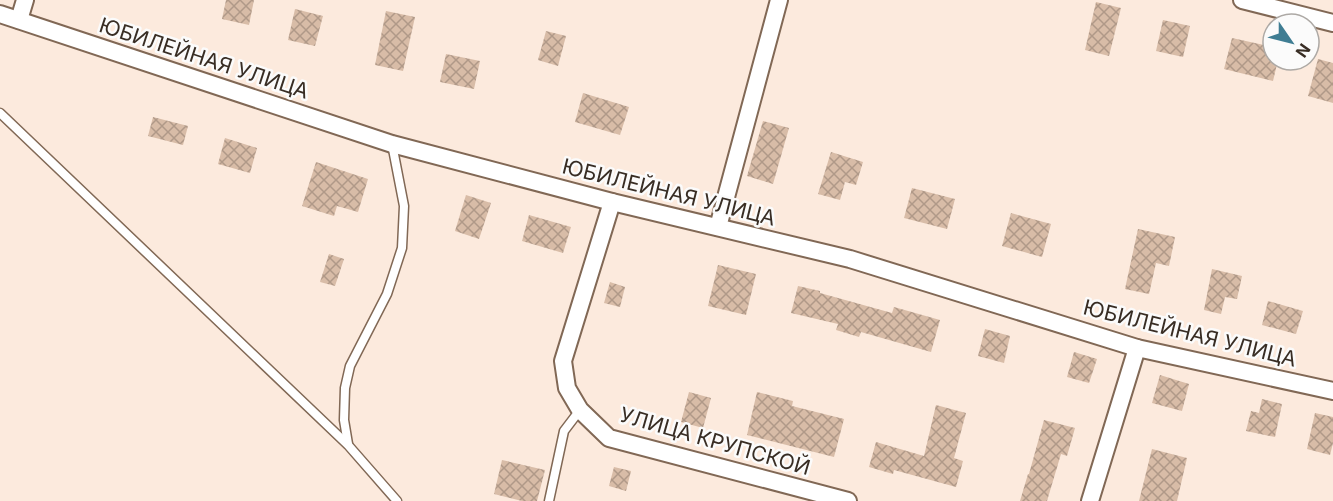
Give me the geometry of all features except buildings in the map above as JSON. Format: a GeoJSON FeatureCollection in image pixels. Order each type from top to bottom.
{"type":"FeatureCollection","features":[{"type":"Feature","properties":{"kind":"street"},"geometry":{"type":"LineString","coordinates":[[19,20],[25,0]]}},
{"type":"Feature","properties":{"kind":"street"},"geometry":{"type":"LineString","coordinates":[[718,227],[778,0]]}},
{"type":"Feature","properties":{"kind":"street"},"geometry":{"type":"LineString","coordinates":[[1242,0],[1333,23]]}},
{"type":"Feature","properties":{"kind":"street","name":"ЮБИЛЕЙНАЯ УЛИЦА"},"geometry":{"type":"LineString","coordinates":[[0,14],[392,144],[612,202],[850,259],[1137,348],[1333,391]]}},
{"type":"Feature","properties":{"kind":"street","name":"УЛИЦА КРУПСКОЙ"},"geometry":{"type":"LineString","coordinates":[[612,202],[563,361],[567,388],[580,410],[609,438],[848,501]]}},
{"type":"Feature","properties":{"kind":"street"},"geometry":{"type":"LineString","coordinates":[[1090,501],[1137,348]]}},
{"type":"Feature","properties":{"kind":"lane"},"geometry":{"type":"LineString","coordinates":[[0,113],[348,445],[397,501]]}},
{"type":"Feature","properties":{"kind":"lane"},"geometry":{"type":"LineString","coordinates":[[348,445],[344,420],[345,388],[350,366],[387,294],[402,248],[404,206],[392,144]]}},
{"type":"Feature","properties":{"kind":"lane"},"geometry":{"type":"LineString","coordinates":[[549,501],[564,431],[580,410]]}}]}
